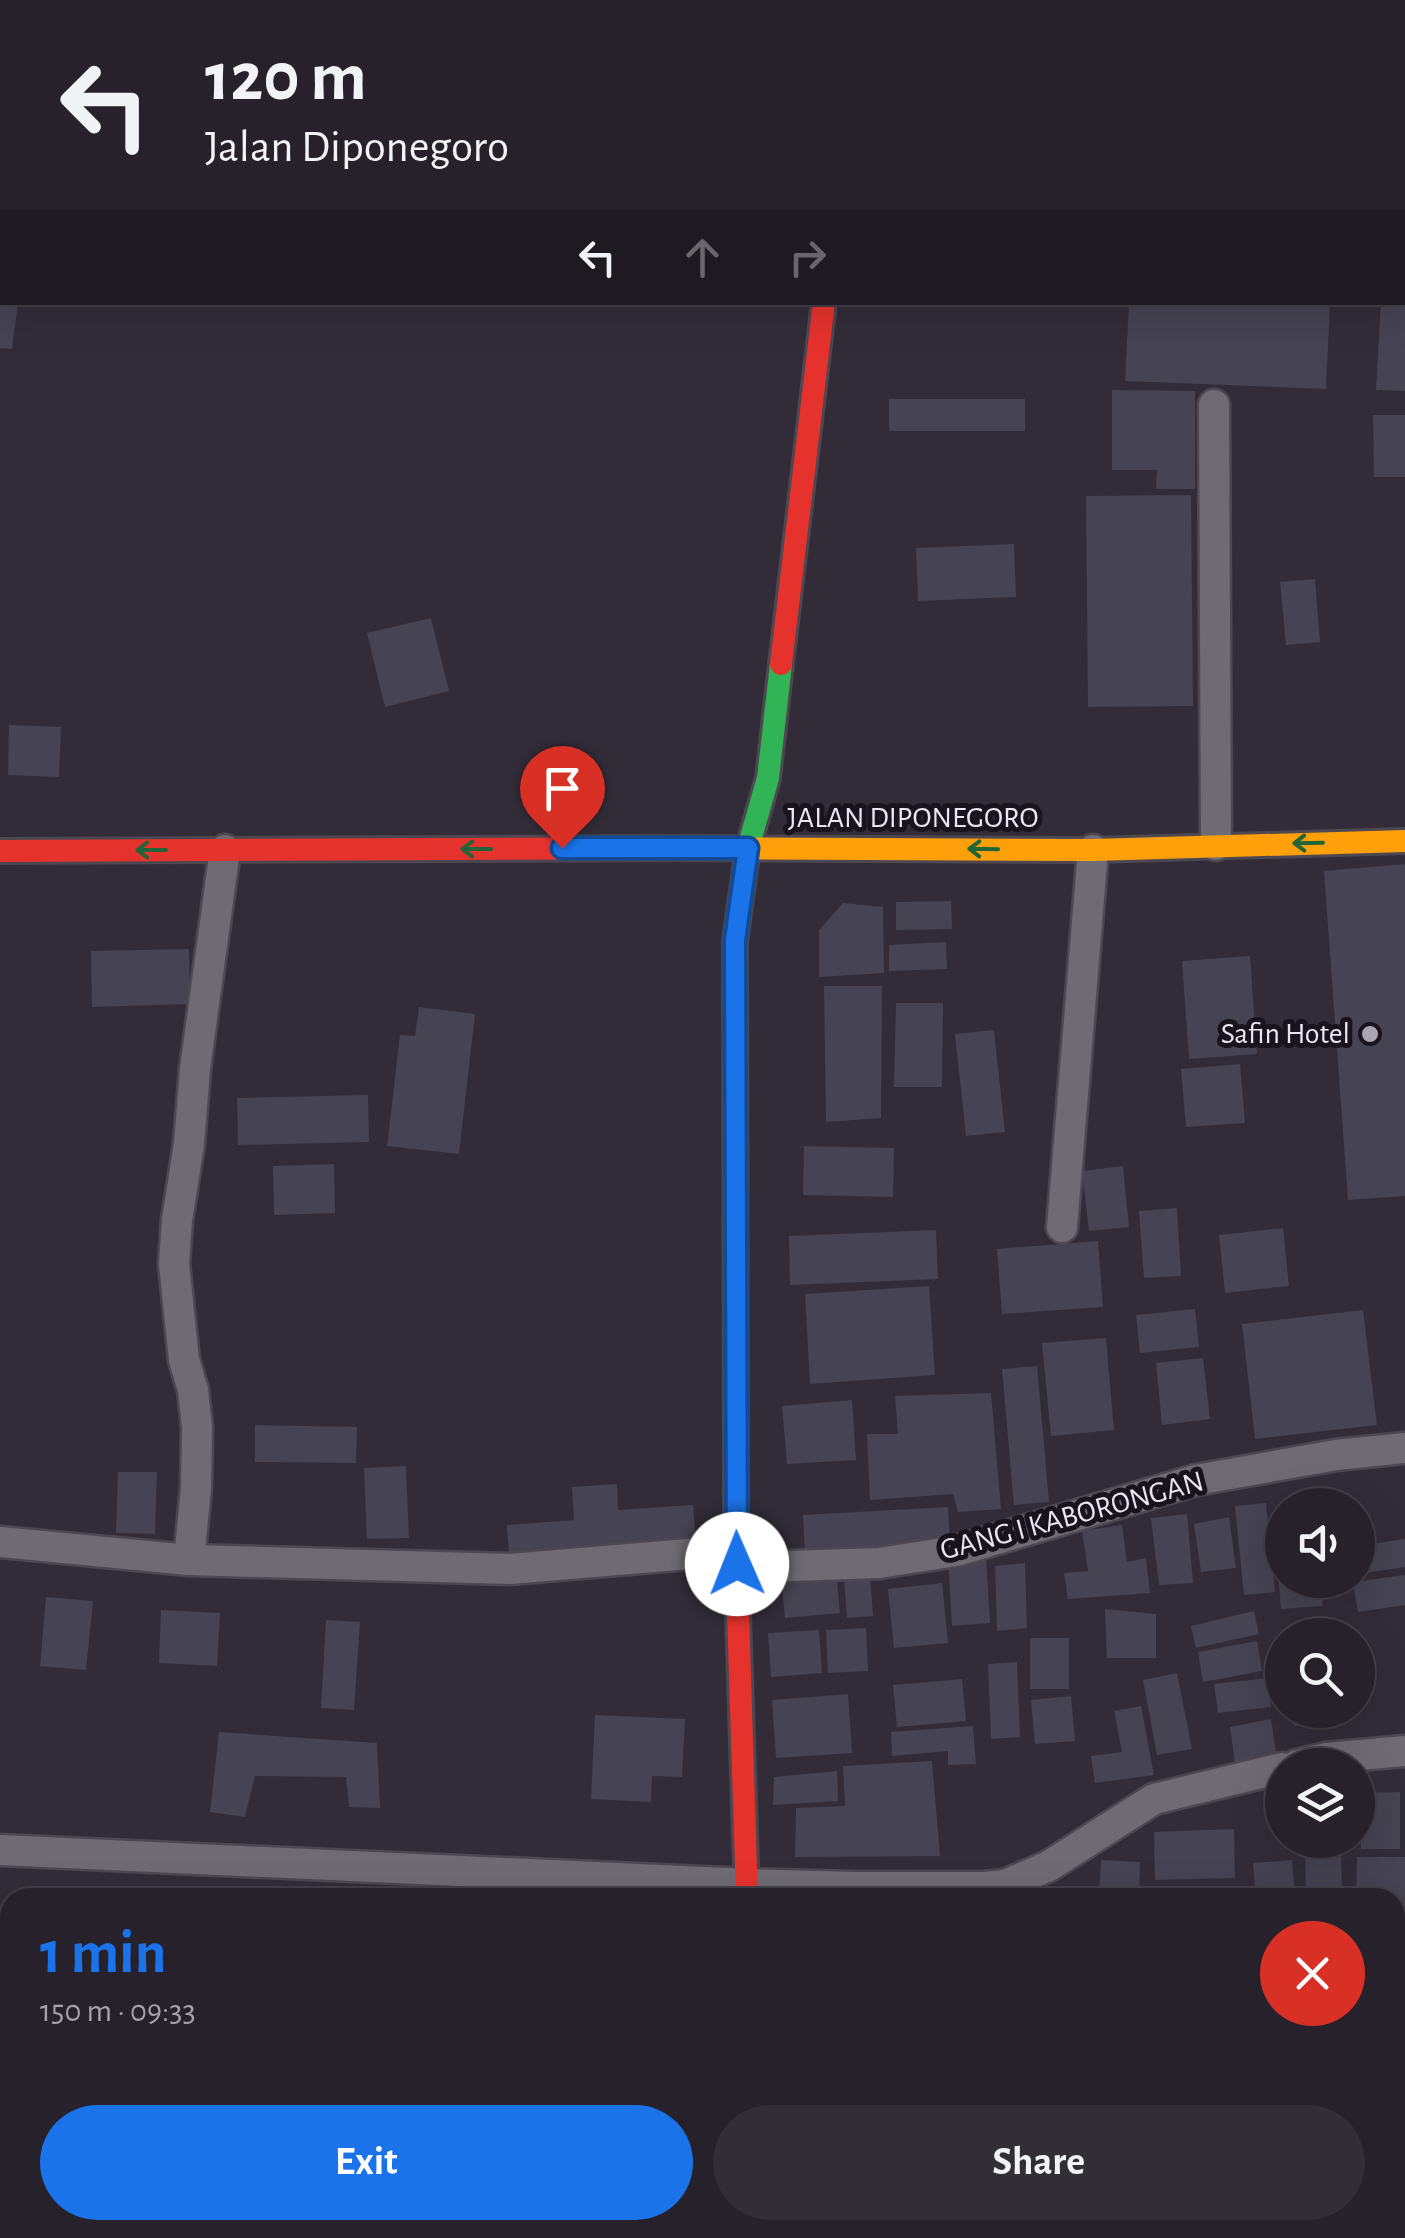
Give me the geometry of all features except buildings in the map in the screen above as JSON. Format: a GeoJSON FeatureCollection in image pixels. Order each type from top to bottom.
{"type":"FeatureCollection","features":[{"type":"Feature","properties":{"kind":"main road"},"geometry":{"type":"LineString","coordinates":[[747,1888],[736,1557],[735,940],[748,848],[768,778],[824,305]]}},
{"type":"Feature","properties":{"kind":"main road","name":"JALAN DIPONEGORO"},"geometry":{"type":"LineString","coordinates":[[0,850],[1093,850],[1405,841]]}},
{"type":"Feature","properties":{"kind":"street"},"geometry":{"type":"LineString","coordinates":[[1214,405],[1216,844]]}},
{"type":"Feature","properties":{"kind":"street"},"geometry":{"type":"LineString","coordinates":[[189,1560],[197,1427],[193,1390],[184,1360],[174,1264],[226,850]]}},
{"type":"Feature","properties":{"kind":"street"},"geometry":{"type":"LineString","coordinates":[[1062,1227],[1093,850]]}},
{"type":"Feature","properties":{"kind":"street","name":"GANG I KABORONGAN"},"geometry":{"type":"LineString","coordinates":[[0,1542],[189,1560],[510,1569],[736,1557],[790,1566],[879,1563],[956,1550],[1196,1480],[1336,1455],[1405,1448]]}},
{"type":"Feature","properties":{"kind":"street"},"geometry":{"type":"LineString","coordinates":[[1375,1754],[1405,1751]]}},
{"type":"Feature","properties":{"kind":"street"},"geometry":{"type":"LineString","coordinates":[[852,1888],[1005,1885],[1048,1866],[1154,1799],[1265,1772]]}},
{"type":"Feature","properties":{"kind":"street"},"geometry":{"type":"LineString","coordinates":[[0,1850],[692,1888]]}},
{"type":"Feature","properties":{"kind":"traffic: fast"},"geometry":{"type":"LineString","coordinates":[[736,1466],[735,941],[748,848],[768,778],[781,664]]}},
{"type":"Feature","properties":{"kind":"traffic: slow"},"geometry":{"type":"LineString","coordinates":[[675,848],[1093,850],[1405,841]]}},
{"type":"Feature","properties":{"kind":"traffic: jam"},"geometry":{"type":"LineString","coordinates":[[781,664],[824,305]]}},
{"type":"Feature","properties":{"kind":"traffic: jam"},"geometry":{"type":"LineString","coordinates":[[0,851],[675,848]]}},
{"type":"Feature","properties":{"kind":"traffic: jam"},"geometry":{"type":"LineString","coordinates":[[736,1466],[747,1888]]}},
{"type":"Feature","properties":{"kind":"place","name":"Safin Hotel"},"geometry":{"type":"Point","coordinates":[1370,1034]}},
{"type":"Feature","properties":{"kind":"route"},"geometry":{"type":"LineString","coordinates":[[562,848],[748,848],[735,940],[737,1564]]}}]}
